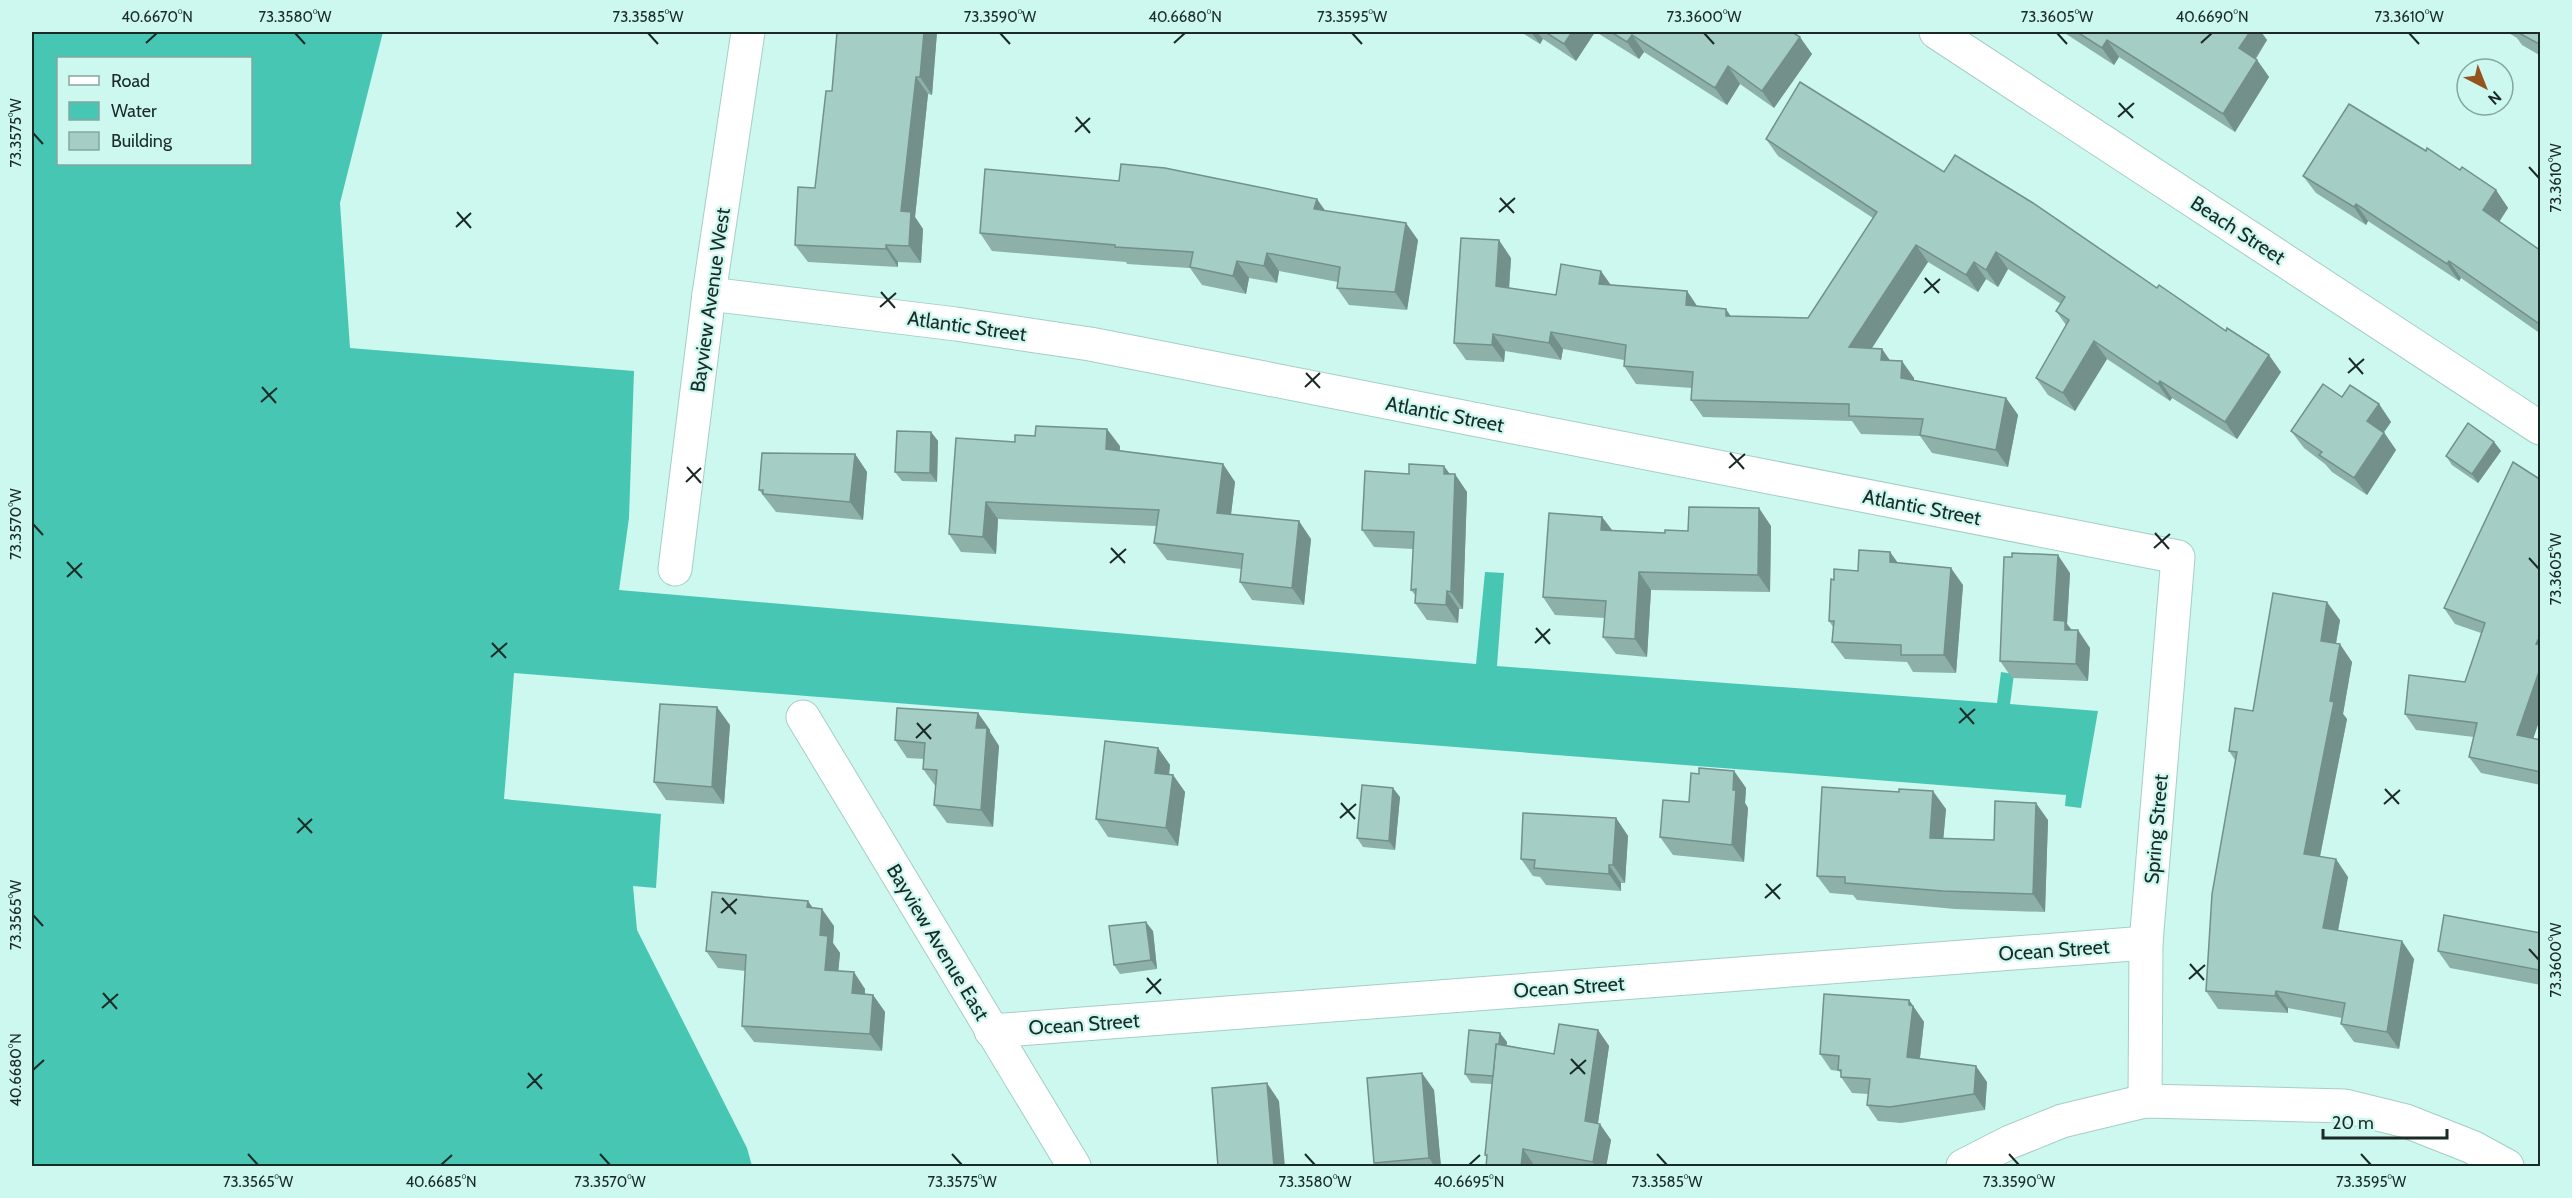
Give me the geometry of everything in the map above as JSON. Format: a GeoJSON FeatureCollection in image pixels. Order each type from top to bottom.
{"type":"FeatureCollection","features":[{"type":"Feature","properties":{"kind":"street","name":"Bayview Avenue West"},"geometry":{"type":"LineString","coordinates":[[675,569],[709,294],[748,32]]}},
{"type":"Feature","properties":{"kind":"street","name":"Beach Street"},"geometry":{"type":"LineString","coordinates":[[1936,32],[2541,428]]}},
{"type":"Feature","properties":{"kind":"street","name":"Atlantic Street"},"geometry":{"type":"LineString","coordinates":[[709,294],[956,324],[1090,344],[2178,557]]}},
{"type":"Feature","properties":{"kind":"street","name":"Spring Street"},"geometry":{"type":"LineString","coordinates":[[2145,1101],[2146,944],[2178,557]]}},
{"type":"Feature","properties":{"kind":"street","name":"Bayview Avenue East"},"geometry":{"type":"LineString","coordinates":[[803,717],[1074,1167]]}},
{"type":"Feature","properties":{"kind":"street","name":"Ocean Street"},"geometry":{"type":"LineString","coordinates":[[991,1030],[2146,944]]}},
{"type":"Feature","properties":{"kind":"street"},"geometry":{"type":"LineString","coordinates":[[1963,1167],[2010,1142],[2062,1121],[2145,1101],[2345,1106],[2406,1121],[2472,1147],[2507,1167]]}},
{"type":"Feature","properties":{"kind":"water"},"geometry":{"type":"Polygon","coordinates":[[[32,32],[383,32],[340,203],[350,348],[634,371],[629,518],[619,590],[1476,664],[1485,572],[1504,573],[1497,666],[1997,703],[2001,672],[2014,674],[2010,704],[2098,711],[2081,808],[2065,806],[2066,795],[514,673],[504,799],[661,814],[656,888],[633,886],[637,930],[747,1148],[752,1166],[32,1166],[32,32]]]}},
{"type":"Feature","properties":{"kind":"building"},"geometry":{"type":"Polygon","coordinates":[[[837,32],[924,32],[920,77],[916,77],[901,211],[911,212],[909,246],[886,245],[886,249],[795,245],[798,187],[815,188],[826,91],[832,91],[837,32]]]}},
{"type":"Feature","properties":{"kind":"building"},"geometry":{"type":"Polygon","coordinates":[[[1545,32],[1572,32],[1564,44],[1545,32]]]}},
{"type":"Feature","properties":{"kind":"building"},"geometry":{"type":"Polygon","coordinates":[[[1611,32],[1792,32],[1800,37],[1762,91],[1728,66],[1715,88],[1632,35],[1627,42],[1611,32]]]}},
{"type":"Feature","properties":{"kind":"building"},"geometry":{"type":"Polygon","coordinates":[[[2077,32],[2250,32],[2239,48],[2257,60],[2223,114],[2107,40],[2102,48],[2077,32]]]}},
{"type":"Feature","properties":{"kind":"building"},"geometry":{"type":"Polygon","coordinates":[[[2517,32],[2541,32],[2541,45],[2517,32]]]}},
{"type":"Feature","properties":{"kind":"building"},"geometry":{"type":"Polygon","coordinates":[[[1800,82],[1944,172],[1955,155],[2033,203],[2157,288],[2159,285],[2226,331],[2227,328],[2269,355],[2225,422],[2160,381],[2158,384],[2094,341],[2063,393],[2036,378],[2069,320],[2056,311],[2065,297],[1996,252],[1986,270],[1974,262],[1966,275],[1916,245],[1849,347],[1882,349],[1881,360],[1902,361],[1901,378],[2006,398],[1996,450],[1920,435],[1923,419],[1849,416],[1849,404],[1691,400],[1693,372],[1624,366],[1626,345],[1551,332],[1549,343],[1493,334],[1492,345],[1454,343],[1461,238],[1499,240],[1496,286],[1556,295],[1561,264],[1601,271],[1599,284],[1687,291],[1686,305],[1726,309],[1726,316],[1808,318],[1877,212],[1766,139],[1800,82]]]}},
{"type":"Feature","properties":{"kind":"building"},"geometry":{"type":"Polygon","coordinates":[[[2349,104],[2426,151],[2427,148],[2460,170],[2462,167],[2496,190],[2483,210],[2541,251],[2541,325],[2449,261],[2447,264],[2356,204],[2354,207],[2303,176],[2349,104]]]}},
{"type":"Feature","properties":{"kind":"building"},"geometry":{"type":"Polygon","coordinates":[[[1121,164],[1165,168],[1317,199],[1314,209],[1406,223],[1395,292],[1337,288],[1340,267],[1267,253],[1264,266],[1237,261],[1233,276],[1190,267],[1193,252],[1115,247],[1115,245],[980,233],[985,169],[1119,181],[1121,164]]]}},
{"type":"Feature","properties":{"kind":"building"},"geometry":{"type":"Polygon","coordinates":[[[2323,384],[2342,397],[2350,385],[2379,404],[2367,421],[2384,433],[2354,478],[2319,455],[2322,452],[2291,431],[2323,384]]]}},
{"type":"Feature","properties":{"kind":"building"},"geometry":{"type":"Polygon","coordinates":[[[2468,423],[2494,442],[2472,474],[2446,456],[2468,423]]]}},
{"type":"Feature","properties":{"kind":"building"},"geometry":{"type":"Polygon","coordinates":[[[1036,426],[1107,429],[1106,449],[1223,464],[1217,513],[1299,521],[1292,588],[1240,582],[1243,554],[1154,543],[1159,510],[986,502],[983,537],[949,534],[956,438],[1015,442],[1015,435],[1035,436],[1036,426]]]}},
{"type":"Feature","properties":{"kind":"building"},"geometry":{"type":"Polygon","coordinates":[[[897,431],[931,432],[930,473],[895,472],[897,431]]]}},
{"type":"Feature","properties":{"kind":"building"},"geometry":{"type":"Polygon","coordinates":[[[762,453],[855,454],[850,502],[763,494],[763,490],[759,490],[762,453]]]}},
{"type":"Feature","properties":{"kind":"building"},"geometry":{"type":"Polygon","coordinates":[[[2513,462],[2541,480],[2541,634],[2536,644],[2541,645],[2541,666],[2517,735],[2541,740],[2541,772],[2469,757],[2477,723],[2405,714],[2409,675],[2465,682],[2485,623],[2444,608],[2513,462]]]}},
{"type":"Feature","properties":{"kind":"building"},"geometry":{"type":"Polygon","coordinates":[[[1409,464],[1444,466],[1444,474],[1455,474],[1451,592],[1447,591],[1446,605],[1415,603],[1416,589],[1411,590],[1414,532],[1362,530],[1365,471],[1409,474],[1409,464]]]}},
{"type":"Feature","properties":{"kind":"building"},"geometry":{"type":"Polygon","coordinates":[[[1689,507],[1759,508],[1758,575],[1639,572],[1635,639],[1603,637],[1606,601],[1543,597],[1549,513],[1602,517],[1601,530],[1665,533],[1665,530],[1688,531],[1689,507]]]}},
{"type":"Feature","properties":{"kind":"building"},"geometry":{"type":"Polygon","coordinates":[[[1859,550],[1890,552],[1890,562],[1951,568],[1944,655],[1901,655],[1901,645],[1832,642],[1834,621],[1829,621],[1831,579],[1834,580],[1834,569],[1858,571],[1859,550]]]}},
{"type":"Feature","properties":{"kind":"building"},"geometry":{"type":"Polygon","coordinates":[[[2012,553],[2058,555],[2054,620],[2065,621],[2065,630],[2078,630],[2076,664],[2000,661],[2004,557],[2012,557],[2012,553]]]}},
{"type":"Feature","properties":{"kind":"building"},"geometry":{"type":"Polygon","coordinates":[[[2273,593],[2327,602],[2321,641],[2340,644],[2330,701],[2334,702],[2304,854],[2336,859],[2323,928],[2402,941],[2387,1032],[2341,1024],[2345,1003],[2276,991],[2275,996],[2206,991],[2212,894],[2237,752],[2229,751],[2235,708],[2253,711],[2273,593]]]}},
{"type":"Feature","properties":{"kind":"building"},"geometry":{"type":"Polygon","coordinates":[[[660,704],[717,707],[712,787],[654,782],[660,704]]]}},
{"type":"Feature","properties":{"kind":"building"},"geometry":{"type":"Polygon","coordinates":[[[897,708],[978,713],[976,728],[987,728],[981,810],[934,805],[937,770],[923,769],[925,743],[895,740],[897,708]]]}},
{"type":"Feature","properties":{"kind":"building"},"geometry":{"type":"Polygon","coordinates":[[[1105,741],[1158,748],[1155,773],[1173,775],[1166,828],[1096,819],[1105,741]]]}},
{"type":"Feature","properties":{"kind":"building"},"geometry":{"type":"Polygon","coordinates":[[[1699,768],[1734,771],[1733,790],[1736,790],[1732,845],[1660,837],[1663,800],[1689,802],[1691,773],[1699,774],[1699,768]]]}},
{"type":"Feature","properties":{"kind":"building"},"geometry":{"type":"Polygon","coordinates":[[[1362,785],[1393,788],[1389,841],[1357,838],[1362,785]]]}},
{"type":"Feature","properties":{"kind":"building"},"geometry":{"type":"Polygon","coordinates":[[[1822,787],[1899,792],[1899,789],[1933,791],[1930,838],[1994,840],[1995,801],[2036,803],[2033,894],[1943,891],[1845,883],[1845,877],[1817,876],[1822,787]]]}},
{"type":"Feature","properties":{"kind":"building"},"geometry":{"type":"Polygon","coordinates":[[[1523,813],[1616,818],[1613,865],[1609,865],[1609,874],[1534,868],[1535,860],[1521,859],[1523,813]]]}},
{"type":"Feature","properties":{"kind":"building"},"geometry":{"type":"Polygon","coordinates":[[[712,892],[808,901],[807,907],[822,909],[820,935],[828,936],[825,970],[854,972],[852,993],[873,995],[870,1034],[742,1026],[746,955],[706,951],[712,892]]]}},
{"type":"Feature","properties":{"kind":"building"},"geometry":{"type":"Polygon","coordinates":[[[2444,915],[2541,933],[2539,970],[2438,951],[2444,915]]]}},
{"type":"Feature","properties":{"kind":"building"},"geometry":{"type":"Polygon","coordinates":[[[1146,922],[1151,960],[1114,965],[1109,926],[1146,922]]]}},
{"type":"Feature","properties":{"kind":"building"},"geometry":{"type":"Polygon","coordinates":[[[1824,994],[1909,1000],[1909,1005],[1913,1006],[1907,1057],[1976,1066],[1974,1094],[1890,1107],[1867,1105],[1870,1079],[1841,1077],[1841,1070],[1838,1070],[1839,1056],[1820,1054],[1824,994]]]}},
{"type":"Feature","properties":{"kind":"building"},"geometry":{"type":"Polygon","coordinates":[[[1559,1024],[1598,1030],[1585,1121],[1600,1124],[1593,1162],[1523,1149],[1521,1167],[1486,1167],[1487,1155],[1485,1155],[1496,1044],[1554,1054],[1559,1024]]]}},
{"type":"Feature","properties":{"kind":"building"},"geometry":{"type":"Polygon","coordinates":[[[1469,1030],[1500,1033],[1499,1044],[1496,1044],[1493,1076],[1465,1074],[1469,1030]]]}},
{"type":"Feature","properties":{"kind":"building"},"geometry":{"type":"Polygon","coordinates":[[[1422,1073],[1429,1158],[1374,1163],[1367,1078],[1422,1073]]]}},
{"type":"Feature","properties":{"kind":"building"},"geometry":{"type":"Polygon","coordinates":[[[1267,1083],[1274,1167],[1218,1167],[1212,1088],[1267,1083]]]}}]}
